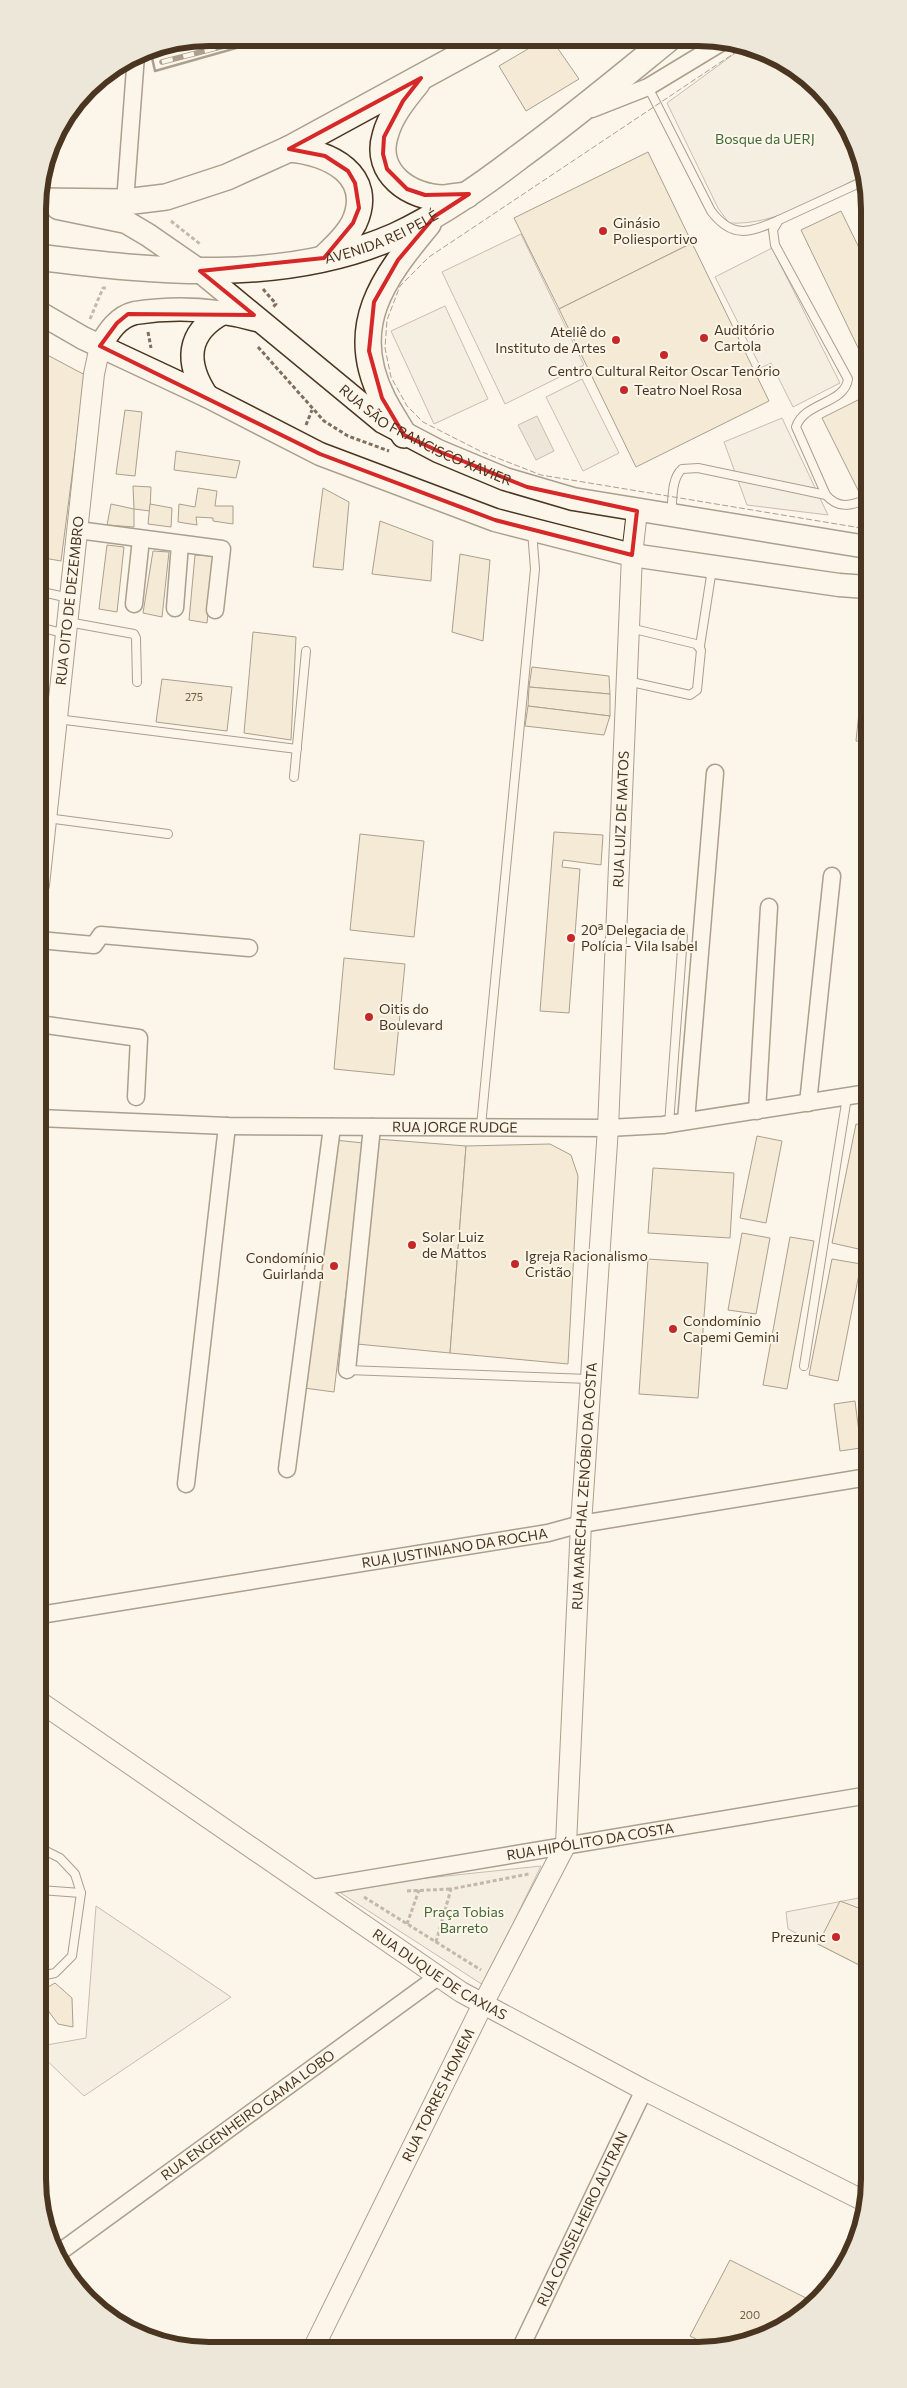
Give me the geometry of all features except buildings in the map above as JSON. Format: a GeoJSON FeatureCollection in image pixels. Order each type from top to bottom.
{"type":"FeatureCollection","features":[{"type":"Feature","properties":{"kind":"main road"},"geometry":{"type":"LineString","coordinates":[[47,202],[125,202],[181,194],[227,177],[289,149],[478,46]]}},
{"type":"Feature","properties":{"kind":"main road","name":"AVENIDA REI PELÉ"},"geometry":{"type":"LineString","coordinates":[[47,258],[112,267],[202,259],[252,269],[324,258],[394,236],[435,216],[469,194],[574,116],[660,46]]}},
{"type":"Feature","properties":{"kind":"main road"},"geometry":{"type":"LineString","coordinates":[[421,78],[403,101],[384,137],[383,154],[387,169],[407,189],[425,195],[444,198],[469,194]]}},
{"type":"Feature","properties":{"kind":"main road"},"geometry":{"type":"LineString","coordinates":[[289,149],[309,150],[325,156],[348,171],[356,183],[359,194],[359,208],[353,224],[324,258]]}},
{"type":"Feature","properties":{"kind":"main road","name":"RUA SÃO FRANCISCO XAVIER"},"geometry":{"type":"LineString","coordinates":[[47,204],[126,222],[202,259],[383,422],[397,443],[438,452],[527,487],[573,499],[861,547]]}},
{"type":"Feature","properties":{"kind":"main road"},"geometry":{"type":"LineString","coordinates":[[397,443],[374,376],[369,351],[369,327],[374,302],[382,284],[398,260],[435,216]]}},
{"type":"Feature","properties":{"kind":"main road"},"geometry":{"type":"LineString","coordinates":[[100,346],[117,323],[128,314],[144,311],[183,310],[266,317]]}},
{"type":"Feature","properties":{"kind":"main road"},"geometry":{"type":"LineString","coordinates":[[207,396],[193,370],[192,354],[194,342],[208,321],[223,313]]}},
{"type":"Feature","properties":{"kind":"main road"},"geometry":{"type":"LineString","coordinates":[[47,317],[100,346],[207,396],[299,445],[396,484],[495,520],[632,555],[839,586],[861,587]]}},
{"type":"Feature","properties":{"kind":"street"},"geometry":{"type":"LineString","coordinates":[[574,116],[648,86],[713,47]]}},
{"type":"Feature","properties":{"kind":"street"},"geometry":{"type":"LineString","coordinates":[[125,202],[135,65]]}},
{"type":"Feature","properties":{"kind":"street","name":"RUA OITO DE DEZEMBRO"},"geometry":{"type":"LineString","coordinates":[[47,812],[96,360],[100,346]]}},
{"type":"Feature","properties":{"kind":"street","name":"RUA LUIZ DE MATOS"},"geometry":{"type":"LineString","coordinates":[[608,1128],[632,555],[637,511]]}},
{"type":"Feature","properties":{"kind":"street"},"geometry":{"type":"LineString","coordinates":[[78,530],[223,550],[215,610]]}},
{"type":"Feature","properties":{"kind":"street"},"geometry":{"type":"LineString","coordinates":[[134,604],[141,539]]}},
{"type":"Feature","properties":{"kind":"street"},"geometry":{"type":"LineString","coordinates":[[175,608],[180,544]]}},
{"type":"Feature","properties":{"kind":"street"},"geometry":{"type":"LineString","coordinates":[[686,1121],[715,773]]}},
{"type":"Feature","properties":{"kind":"street"},"geometry":{"type":"LineString","coordinates":[[808,1103],[832,876]]}},
{"type":"Feature","properties":{"kind":"street"},"geometry":{"type":"LineString","coordinates":[[757,1111],[768,907]]}},
{"type":"Feature","properties":{"kind":"street"},"geometry":{"type":"LineString","coordinates":[[47,941],[94,945],[101,936],[249,948]]}},
{"type":"Feature","properties":{"kind":"street"},"geometry":{"type":"LineString","coordinates":[[47,1025],[139,1038],[136,1097]]}},
{"type":"Feature","properties":{"kind":"street","name":"RUA JORGE RUDGE"},"geometry":{"type":"LineString","coordinates":[[47,1118],[227,1126],[608,1128],[669,1124],[861,1094]]}},
{"type":"Feature","properties":{"kind":"street"},"geometry":{"type":"LineString","coordinates":[[186,1484],[227,1126]]}},
{"type":"Feature","properties":{"kind":"street"},"geometry":{"type":"LineString","coordinates":[[287,1469],[332,1127]]}},
{"type":"Feature","properties":{"kind":"street"},"geometry":{"type":"LineString","coordinates":[[346,1370],[372,1127]]}},
{"type":"Feature","properties":{"kind":"street","name":"RUA MARECHAL ZENÓBIO DA COSTA"},"geometry":{"type":"LineString","coordinates":[[566,1844],[581,1524],[608,1128]]}},
{"type":"Feature","properties":{"kind":"street","name":"RUA JUSTINIANO DA ROCHA"},"geometry":{"type":"LineString","coordinates":[[46,1614],[548,1533],[581,1524],[860,1478]]}},
{"type":"Feature","properties":{"kind":"street","name":"RUA DUQUE DE CAXIAS"},"geometry":{"type":"LineString","coordinates":[[46,1706],[439,1976],[483,2004],[644,2090],[859,2199]]}},
{"type":"Feature","properties":{"kind":"street","name":"RUA HIPÓLITO DA COSTA"},"geometry":{"type":"LineString","coordinates":[[312,1888],[860,1796]]}},
{"type":"Feature","properties":{"kind":"street","name":"RUA TORRES HOMEM"},"geometry":{"type":"LineString","coordinates":[[316,2342],[483,2004],[566,1844]]}},
{"type":"Feature","properties":{"kind":"street","name":"RUA ENGENHEIRO GAMA LOBO"},"geometry":{"type":"LineString","coordinates":[[63,2250],[439,1976]]}},
{"type":"Feature","properties":{"kind":"street","name":"RUA CONSELHEIRO AUTRAN"},"geometry":{"type":"LineString","coordinates":[[523,2342],[644,2090]]}},
{"type":"Feature","properties":{"kind":"lane"},"geometry":{"type":"LineString","coordinates":[[648,86],[711,211],[720,223],[734,230],[751,231],[859,183]]}},
{"type":"Feature","properties":{"kind":"lane"},"geometry":{"type":"LineString","coordinates":[[779,220],[773,230],[775,245],[848,379],[847,387],[804,413],[796,427],[826,494],[833,502],[841,506],[854,505],[861,502]]}},
{"type":"Feature","properties":{"kind":"lane"},"geometry":{"type":"LineString","coordinates":[[671,516],[675,480],[677,474],[682,469],[698,468],[826,494]]}},
{"type":"Feature","properties":{"kind":"lane"},"geometry":{"type":"LineString","coordinates":[[481,1126],[535,569],[532,530]]}},
{"type":"Feature","properties":{"kind":"lane"},"geometry":{"type":"LineString","coordinates":[[627,681],[690,694],[694,693],[696,690],[700,646],[712,566]]}},
{"type":"Feature","properties":{"kind":"lane"},"geometry":{"type":"LineString","coordinates":[[47,594],[71,598]]}},
{"type":"Feature","properties":{"kind":"lane"},"geometry":{"type":"LineString","coordinates":[[47,627],[134,634],[136,638],[136,682]]}},
{"type":"Feature","properties":{"kind":"lane"},"geometry":{"type":"LineString","coordinates":[[630,628],[700,646]]}},
{"type":"Feature","properties":{"kind":"lane"},"geometry":{"type":"LineString","coordinates":[[294,777],[306,651]]}},
{"type":"Feature","properties":{"kind":"lane"},"geometry":{"type":"LineString","coordinates":[[47,704],[58,711],[296,749]]}},
{"type":"Feature","properties":{"kind":"lane"},"geometry":{"type":"LineString","coordinates":[[47,818],[168,834]]}},
{"type":"Feature","properties":{"kind":"lane"},"geometry":{"type":"LineString","coordinates":[[669,1124],[683,936]]}},
{"type":"Feature","properties":{"kind":"lane"},"geometry":{"type":"LineString","coordinates":[[804,1366],[847,1097]]}},
{"type":"Feature","properties":{"kind":"lane"},"geometry":{"type":"LineString","coordinates":[[346,1370],[591,1379]]}},
{"type":"Feature","properties":{"kind":"lane"},"geometry":{"type":"LineString","coordinates":[[46,1851],[60,1858],[75,1874],[81,1893],[72,1956],[55,1973],[46,1975]]}},
{"type":"Feature","properties":{"kind":"lane"},"geometry":{"type":"LineString","coordinates":[[46,1890],[81,1893]]}},
{"type":"Feature","properties":{"kind":"path"},"geometry":{"type":"LineString","coordinates":[[167,225],[171,220],[202,259]]}},
{"type":"Feature","properties":{"kind":"path"},"geometry":{"type":"LineString","coordinates":[[260,285],[276,304],[266,317]]}},
{"type":"Feature","properties":{"kind":"path"},"geometry":{"type":"LineString","coordinates":[[90,318],[103,288],[110,287]]}},
{"type":"Feature","properties":{"kind":"path"},"geometry":{"type":"LineString","coordinates":[[144,311],[156,373]]}},
{"type":"Feature","properties":{"kind":"path"},"geometry":{"type":"LineString","coordinates":[[254,342],[324,421],[348,436],[397,443]]}},
{"type":"Feature","properties":{"kind":"path"},"geometry":{"type":"LineString","coordinates":[[383,422],[397,443],[396,484]]}},
{"type":"Feature","properties":{"kind":"path"},"geometry":{"type":"LineString","coordinates":[[436,1942],[451,1890],[530,1874]]}},
{"type":"Feature","properties":{"kind":"path"},"geometry":{"type":"LineString","coordinates":[[408,1924],[419,1890]]}},
{"type":"Feature","properties":{"kind":"path"},"geometry":{"type":"LineString","coordinates":[[357,1893],[481,1971]]}},
{"type":"Feature","properties":{"kind":"highlighted area"},"geometry":{"type":"Polygon","coordinates":[[[421,78],[403,101],[384,137],[383,154],[387,169],[407,189],[425,195],[469,194],[435,216],[398,260],[374,302],[369,351],[382,398],[404,435],[438,451],[527,487],[637,511],[632,555],[495,520],[320,454],[100,346],[117,323],[128,314],[254,315],[200,271],[324,258],[353,223],[359,208],[355,183],[348,171],[325,156],[289,149],[421,78]]]}},
{"type":"Feature","properties":{"kind":"green space","name":"Bosque da UERJ"},"geometry":{"type":"Polygon","coordinates":[[[738,51],[760,59],[779,68],[797,80],[827,110],[844,137],[858,178],[782,214],[747,223],[729,223],[718,208],[667,103],[738,51]]]}},
{"type":"Feature","properties":{"kind":"green space"},"geometry":{"type":"Polygon","coordinates":[[[521,234],[584,365],[505,404],[442,272],[521,234]]]}},
{"type":"Feature","properties":{"kind":"green space"},"geometry":{"type":"Polygon","coordinates":[[[445,306],[488,399],[434,424],[391,331],[445,306]]]}},
{"type":"Feature","properties":{"kind":"green space"},"geometry":{"type":"Polygon","coordinates":[[[582,379],[619,453],[583,471],[546,397],[582,379]]]}},
{"type":"Feature","properties":{"kind":"green space","name":"Praça Tobias Barreto"},"geometry":{"type":"Polygon","coordinates":[[[541,1866],[483,1985],[333,1888],[541,1866]]]}},
{"type":"Feature","properties":{"kind":"green space","name":"Prezunic"},"geometry":{"type":"Polygon","coordinates":[[[860,1898],[860,1966],[788,1929],[786,1912],[860,1898]]]}},
{"type":"Feature","properties":{"kind":"green space"},"geometry":{"type":"Polygon","coordinates":[[[96,1906],[231,1997],[84,2096],[46,2060],[46,2045],[86,2038],[96,1906]]]}},
{"type":"Feature","properties":{"kind":"shaded area"},"geometry":{"type":"Polygon","coordinates":[[[772,248],[840,383],[793,407],[771,363],[761,368],[715,277],[772,248]]]}},
{"type":"Feature","properties":{"kind":"shaded area"},"geometry":{"type":"Polygon","coordinates":[[[537,416],[554,451],[536,460],[518,425],[537,416]]]}},
{"type":"Feature","properties":{"kind":"shaded area"},"geometry":{"type":"Polygon","coordinates":[[[782,418],[828,515],[747,505],[724,442],[782,418]]]}},
{"type":"Feature","properties":{"kind":"railway"},"geometry":{"type":"LineString","coordinates":[[162,62],[220,47]]}},
{"type":"Feature","properties":{"kind":"fence"},"geometry":{"type":"LineString","coordinates":[[737,51],[429,257],[400,286],[387,320],[385,348],[391,377],[407,406],[423,422],[482,452],[541,475],[861,528]]}},
{"type":"Feature","properties":{"kind":"wall"},"geometry":{"type":"LineString","coordinates":[[152,57],[155,71],[240,47]]}},
{"type":"Feature","properties":{"kind":"place","name":"Ginásio Poliesportivo"},"geometry":{"type":"Point","coordinates":[603,231]}},
{"type":"Feature","properties":{"kind":"place","name":"Auditório Cartola"},"geometry":{"type":"Point","coordinates":[704,338]}},
{"type":"Feature","properties":{"kind":"place","name":"Ateliê do Instituto de Artes"},"geometry":{"type":"Point","coordinates":[616,340]}},
{"type":"Feature","properties":{"kind":"place","name":"Centro Cultural Reitor Oscar Tenório"},"geometry":{"type":"Point","coordinates":[664,355]}},
{"type":"Feature","properties":{"kind":"place","name":"Teatro Noel Rosa"},"geometry":{"type":"Point","coordinates":[624,390]}},
{"type":"Feature","properties":{"kind":"place","name":"20ª Delegacia de Polícia - Vila Isabel"},"geometry":{"type":"Point","coordinates":[571,938]}},
{"type":"Feature","properties":{"kind":"place","name":"Oitis do Boulevard"},"geometry":{"type":"Point","coordinates":[369,1017]}},
{"type":"Feature","properties":{"kind":"place","name":"Solar Luiz de Mattos"},"geometry":{"type":"Point","coordinates":[412,1245]}},
{"type":"Feature","properties":{"kind":"place","name":"Igreja Racionalismo Cristão"},"geometry":{"type":"Point","coordinates":[515,1264]}},
{"type":"Feature","properties":{"kind":"place","name":"Condomínio Guirlanda"},"geometry":{"type":"Point","coordinates":[334,1266]}},
{"type":"Feature","properties":{"kind":"place","name":"Condomínio Capemi Gemini"},"geometry":{"type":"Point","coordinates":[673,1329]}},
{"type":"Feature","properties":{"kind":"place","name":"Prezunic"},"geometry":{"type":"Point","coordinates":[836,1937]}}]}
